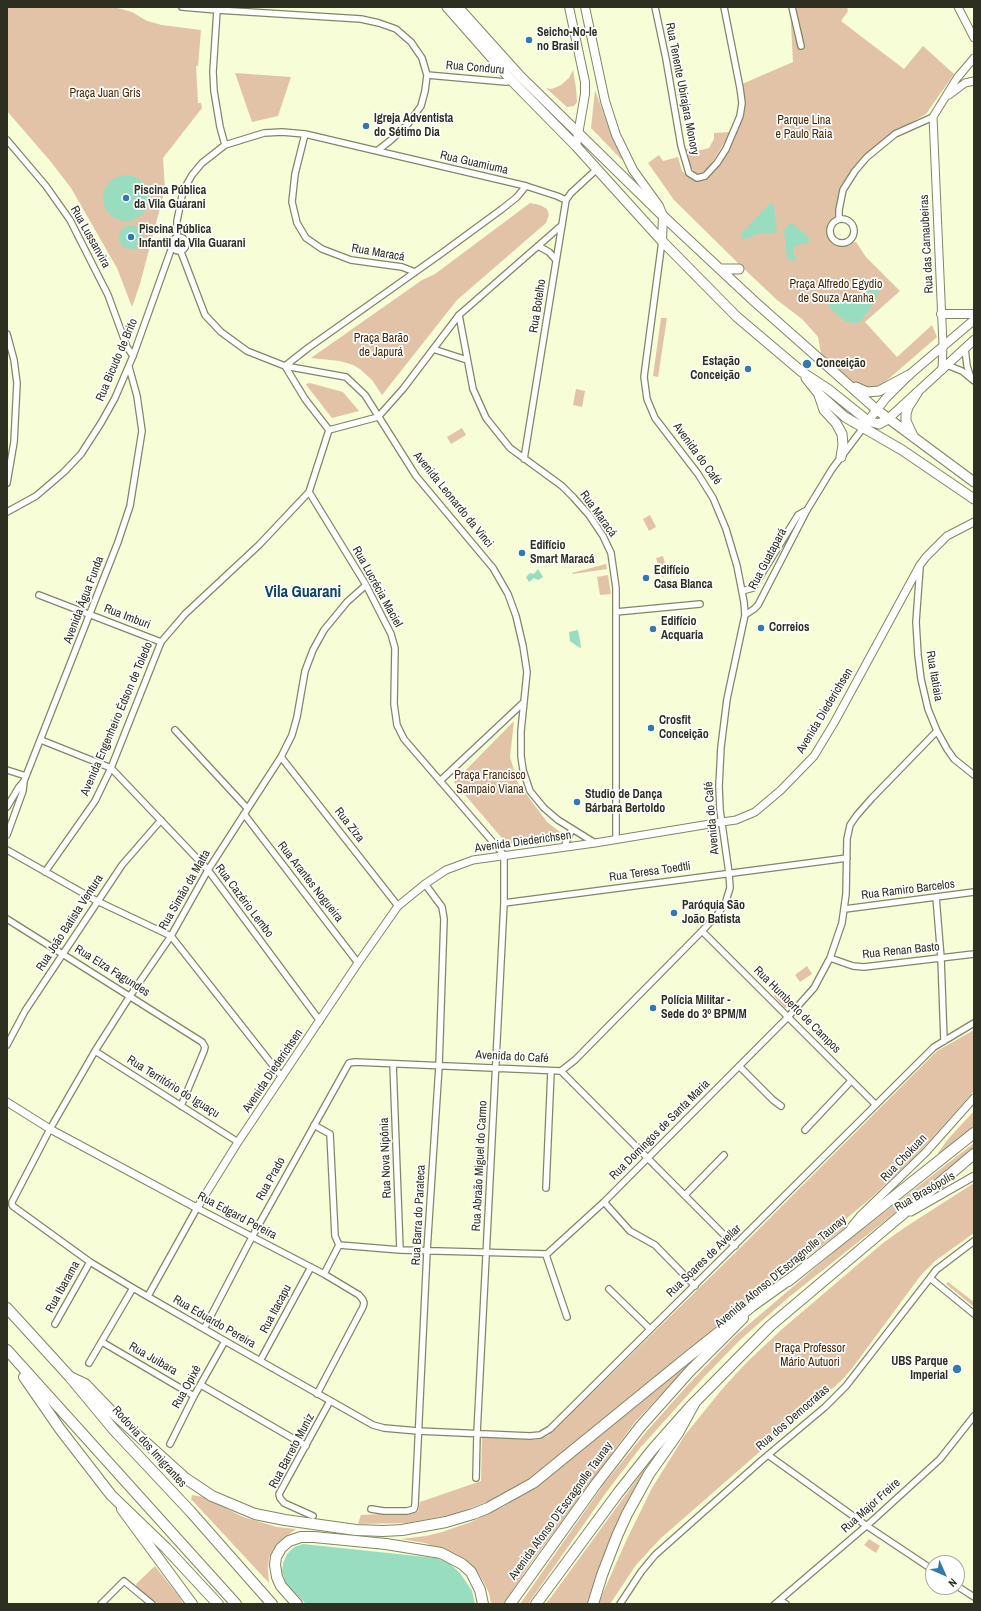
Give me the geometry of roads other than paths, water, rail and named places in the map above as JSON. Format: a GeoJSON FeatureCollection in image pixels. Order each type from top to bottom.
{"type":"FeatureCollection","features":[{"type":"Feature","properties":{"kind":"highway","name":"Avenida Afonso D'Escragnolle Taunay"},"geometry":{"type":"LineString","coordinates":[[510,1604],[600,1478],[651,1414],[690,1370],[731,1329],[794,1276],[974,1133]]}},
{"type":"Feature","properties":{"kind":"highway"},"geometry":{"type":"LineString","coordinates":[[536,1604],[618,1493],[652,1450],[695,1402],[770,1326],[974,1154]]}},
{"type":"Feature","properties":{"kind":"highway"},"geometry":{"type":"LineString","coordinates":[[70,1377],[85,1384],[112,1412],[181,1474],[196,1487],[212,1496],[255,1514],[285,1520],[356,1530],[402,1530],[446,1522],[473,1514],[488,1508],[533,1483],[700,1347],[794,1276]]}},
{"type":"Feature","properties":{"kind":"highway","name":"Rodovia dos Imigrantes"},"geometry":{"type":"LineString","coordinates":[[7,1308],[70,1377],[114,1430],[190,1510],[272,1604]]}},
{"type":"Feature","properties":{"kind":"highway"},"geometry":{"type":"LineString","coordinates":[[7,1351],[60,1429],[111,1494],[192,1604]]}},
{"type":"Feature","properties":{"kind":"highway"},"geometry":{"type":"LineString","coordinates":[[7,1351],[236,1604]]}},
{"type":"Feature","properties":{"kind":"highway"},"geometry":{"type":"LineString","coordinates":[[593,1604],[602,1575],[627,1514],[649,1474],[678,1433],[695,1402]]}},
{"type":"Feature","properties":{"kind":"highway"},"geometry":{"type":"LineString","coordinates":[[111,1494],[166,1548],[218,1604]]}},
{"type":"Feature","properties":{"kind":"highway"},"geometry":{"type":"LineString","coordinates":[[297,1604],[281,1586],[275,1565],[276,1557],[281,1548],[289,1541],[301,1537],[386,1544],[441,1553],[462,1564],[471,1572],[480,1590],[484,1604]]}},
{"type":"Feature","properties":{"kind":"main road"},"geometry":{"type":"LineString","coordinates":[[447,7],[516,79],[662,241],[737,317],[802,372],[828,389],[866,424],[974,499]]}},
{"type":"Feature","properties":{"kind":"main road"},"geometry":{"type":"LineString","coordinates":[[458,7],[516,79],[578,133],[720,269],[848,383],[876,410],[974,482]]}},
{"type":"Feature","properties":{"kind":"main road"},"geometry":{"type":"LineString","coordinates":[[569,7],[585,82],[584,106],[576,146]]}},
{"type":"Feature","properties":{"kind":"main road"},"geometry":{"type":"LineString","coordinates":[[585,7],[605,101],[616,135],[632,170],[659,206],[663,216]]}},
{"type":"Feature","properties":{"kind":"main road","name":"Avenida do Café"},"geometry":{"type":"LineString","coordinates":[[662,241],[663,216]]}},
{"type":"Feature","properties":{"kind":"main road"},"geometry":{"type":"LineString","coordinates":[[720,269],[739,269]]}},
{"type":"Feature","properties":{"kind":"main road"},"geometry":{"type":"LineString","coordinates":[[941,314],[974,314]]}},
{"type":"Feature","properties":{"kind":"main road","name":"Rua Guatapará"},"geometry":{"type":"LineString","coordinates":[[866,424],[886,398],[909,374],[974,320]]}},
{"type":"Feature","properties":{"kind":"main road"},"geometry":{"type":"LineString","coordinates":[[802,372],[818,393],[846,417],[866,424],[879,424],[917,393],[974,340]]}},
{"type":"Feature","properties":{"kind":"main road"},"geometry":{"type":"LineString","coordinates":[[848,383],[867,392],[873,393],[909,374]]}},
{"type":"Feature","properties":{"kind":"main road"},"geometry":{"type":"LineString","coordinates":[[818,393],[824,410],[836,423],[842,434],[843,445],[841,457]]}},
{"type":"Feature","properties":{"kind":"main road"},"geometry":{"type":"LineString","coordinates":[[915,439],[906,421],[906,414],[908,407],[917,393]]}},
{"type":"Feature","properties":{"kind":"street"},"geometry":{"type":"LineString","coordinates":[[177,237],[182,238],[186,242],[185,249],[181,252],[177,252],[172,247],[172,242],[177,237],[176,221],[183,191],[192,175],[202,163],[225,145],[264,133],[282,132],[305,134],[377,151],[408,124],[421,106],[425,92],[427,74],[422,58],[411,42],[396,29],[379,23],[361,19],[182,7]]}},
{"type":"Feature","properties":{"kind":"street","name":"Rua Tenente Ubirajara Monory"},"geometry":{"type":"LineString","coordinates":[[655,7],[685,162],[689,173],[697,178],[705,176],[726,149],[740,116],[742,103],[740,88],[724,7]]}},
{"type":"Feature","properties":{"kind":"street"},"geometry":{"type":"LineString","coordinates":[[792,7],[801,46]]}},
{"type":"Feature","properties":{"kind":"street"},"geometry":{"type":"LineString","coordinates":[[958,7],[974,38]]}},
{"type":"Feature","properties":{"kind":"street"},"geometry":{"type":"LineString","coordinates":[[217,10],[213,72],[214,91],[220,128],[225,145]]}},
{"type":"Feature","properties":{"kind":"street"},"geometry":{"type":"LineString","coordinates":[[839,219],[839,210],[843,190],[867,157],[895,134],[933,117],[957,78],[974,58]]}},
{"type":"Feature","properties":{"kind":"street","name":"Rua Conduru"},"geometry":{"type":"LineString","coordinates":[[427,74],[506,82],[516,79]]}},
{"type":"Feature","properties":{"kind":"street"},"geometry":{"type":"LineString","coordinates":[[957,78],[965,83]]}},
{"type":"Feature","properties":{"kind":"street"},"geometry":{"type":"LineString","coordinates":[[945,97],[965,83],[974,81]]}},
{"type":"Feature","properties":{"kind":"street","name":"Rua das Carnaubeiras"},"geometry":{"type":"LineString","coordinates":[[933,117],[944,367]]}},
{"type":"Feature","properties":{"kind":"street","name":"Rua Maracá"},"geometry":{"type":"LineString","coordinates":[[305,134],[295,174],[292,202],[297,223],[306,238],[322,249],[343,258],[402,267],[415,272]]}},
{"type":"Feature","properties":{"kind":"street","name":"Rua Lussanvira"},"geometry":{"type":"LineString","coordinates":[[7,140],[46,186],[70,220],[108,295],[127,347],[133,356]]}},
{"type":"Feature","properties":{"kind":"street","name":"Rua Guamiuma"},"geometry":{"type":"LineString","coordinates":[[377,151],[526,186],[566,200]]}},
{"type":"Feature","properties":{"kind":"street"},"geometry":{"type":"LineString","coordinates":[[566,200],[571,193],[597,169]]}},
{"type":"Feature","properties":{"kind":"street"},"geometry":{"type":"LineString","coordinates":[[526,186],[517,197],[502,209],[285,366],[305,399],[329,430],[378,417],[403,389],[459,315],[562,225]]}},
{"type":"Feature","properties":{"kind":"street","name":"Rua Botelho"},"geometry":{"type":"LineString","coordinates":[[524,459],[566,200]]}},
{"type":"Feature","properties":{"kind":"street"},"geometry":{"type":"LineString","coordinates":[[839,219],[848,220],[853,227],[853,235],[847,242],[843,243],[834,241],[830,234],[830,227],[835,220],[839,219]]}},
{"type":"Feature","properties":{"kind":"street","name":"Avenida do Café"},"geometry":{"type":"LineString","coordinates":[[349,1063],[561,1071],[584,1051],[702,931],[725,904],[730,888],[719,786],[721,747],[724,716],[745,615],[737,566],[726,528],[713,498],[698,474],[655,418],[647,399],[644,369],[662,241]]}},
{"type":"Feature","properties":{"kind":"street"},"geometry":{"type":"LineString","coordinates":[[538,246],[549,252],[556,260]]}},
{"type":"Feature","properties":{"kind":"street","name":"Rua Bicudo de Brito"},"geometry":{"type":"LineString","coordinates":[[7,512],[36,496],[64,472],[80,454],[116,398],[129,367],[172,247]]}},
{"type":"Feature","properties":{"kind":"street","name":"Avenida Leonardo da Vinci"},"geometry":{"type":"LineString","coordinates":[[181,252],[205,315],[221,332],[247,351],[285,366],[346,377],[366,395],[378,417],[416,476],[493,568],[508,594],[516,616],[527,672],[520,756],[530,791],[544,808],[558,820],[595,843]]}},
{"type":"Feature","properties":{"kind":"street","name":"Rua Maracá"},"geometry":{"type":"LineString","coordinates":[[459,315],[473,389],[486,418],[510,448],[562,486],[589,515],[611,553],[616,588],[616,840]]}},
{"type":"Feature","properties":{"kind":"street"},"geometry":{"type":"LineString","coordinates":[[7,334],[14,360],[17,383],[14,442],[7,483]]}},
{"type":"Feature","properties":{"kind":"street"},"geometry":{"type":"LineString","coordinates":[[965,348],[967,366],[972,380]]}},
{"type":"Feature","properties":{"kind":"street"},"geometry":{"type":"LineString","coordinates":[[433,349],[467,360]]}},
{"type":"Feature","properties":{"kind":"street","name":"Avenida Água Funda"},"geometry":{"type":"LineString","coordinates":[[7,835],[25,778],[90,614],[130,506],[142,431],[137,396],[129,367]]}},
{"type":"Feature","properties":{"kind":"street"},"geometry":{"type":"LineString","coordinates":[[944,367],[962,371],[972,380]]}},
{"type":"Feature","properties":{"kind":"street","name":"Rua Guatapará"},"geometry":{"type":"LineString","coordinates":[[745,615],[758,605],[807,510],[841,457],[866,424]]}},
{"type":"Feature","properties":{"kind":"street","name":"Avenida Engenheiro Édson de Toledo"},"geometry":{"type":"LineString","coordinates":[[45,872],[95,801],[111,768],[161,642],[185,614],[259,545],[309,492],[329,430]]}},
{"type":"Feature","properties":{"kind":"street","name":"Rua Lucrécia Maciel"},"geometry":{"type":"LineString","coordinates":[[309,492],[366,585],[391,634],[395,648],[394,704],[397,725],[404,739],[504,855]]}},
{"type":"Feature","properties":{"kind":"street","name":"Rua Guatapará"},"geometry":{"type":"LineString","coordinates":[[742,591],[753,588],[798,515],[807,510]]}},
{"type":"Feature","properties":{"kind":"street","name":"Avenida Diederichsen"},"geometry":{"type":"LineString","coordinates":[[148,1296],[197,1208],[238,1142],[398,906],[425,884],[446,870],[473,860],[616,840],[722,822],[741,818],[755,812],[768,802],[814,756],[834,723],[920,565],[926,557],[947,536],[974,522]]}},
{"type":"Feature","properties":{"kind":"street","name":"Rua Itatiaia"},"geometry":{"type":"LineString","coordinates":[[920,565],[916,622],[921,679],[928,709],[937,730],[954,760],[974,775]]}},
{"type":"Feature","properties":{"kind":"street","name":"Rua Simão da Matta"},"geometry":{"type":"LineString","coordinates":[[12,1205],[12,1202],[50,1129],[95,1051],[171,936],[208,870],[281,757],[292,735],[297,717],[305,671],[313,650],[324,630],[347,602],[366,585]]}},
{"type":"Feature","properties":{"kind":"street","name":"Rua Imburi"},"geometry":{"type":"LineString","coordinates":[[40,595],[161,642]]}},
{"type":"Feature","properties":{"kind":"street"},"geometry":{"type":"LineString","coordinates":[[616,612],[700,604]]}},
{"type":"Feature","properties":{"kind":"street"},"geometry":{"type":"LineString","coordinates":[[440,781],[524,702]]}},
{"type":"Feature","properties":{"kind":"street"},"geometry":{"type":"LineString","coordinates":[[175,730],[247,808]]}},
{"type":"Feature","properties":{"kind":"street","name":"Rua Domingos de Santa Maria"},"geometry":{"type":"LineString","coordinates":[[546,1255],[604,1202],[788,1017],[814,988],[830,958],[840,932],[845,909],[849,829],[857,815],[937,730]]}},
{"type":"Feature","properties":{"kind":"street","name":"Rua Cazério Lembo"},"geometry":{"type":"LineString","coordinates":[[41,740],[111,768],[208,870],[320,1021]]}},
{"type":"Feature","properties":{"kind":"street","name":"Rua Ziza"},"geometry":{"type":"LineString","coordinates":[[281,757],[398,906]]}},
{"type":"Feature","properties":{"kind":"street"},"geometry":{"type":"LineString","coordinates":[[7,770],[25,778],[7,807]]}},
{"type":"Feature","properties":{"kind":"street","name":"Rua Arantes Nogueira"},"geometry":{"type":"LineString","coordinates":[[244,814],[358,963]]}},
{"type":"Feature","properties":{"kind":"street","name":"Rua João Batista Ventura"},"geometry":{"type":"LineString","coordinates":[[7,1045],[25,1012],[130,854],[161,820]]}},
{"type":"Feature","properties":{"kind":"street"},"geometry":{"type":"LineString","coordinates":[[564,847],[572,829]]}},
{"type":"Feature","properties":{"kind":"street"},"geometry":{"type":"LineString","coordinates":[[7,850],[98,901],[171,936],[282,1078]]}},
{"type":"Feature","properties":{"kind":"street","name":"Rua Abraão Miguel do Carmo"},"geometry":{"type":"LineString","coordinates":[[476,1478],[504,903],[504,855]]}},
{"type":"Feature","properties":{"kind":"street","name":"Rua Teresa Toedtli"},"geometry":{"type":"LineString","coordinates":[[504,903],[847,858]]}},
{"type":"Feature","properties":{"kind":"street","name":"Rua Barra do Parateca"},"geometry":{"type":"LineString","coordinates":[[371,1509],[384,1511],[407,1511],[414,1509],[439,1066],[443,912],[442,907],[425,884]]}},
{"type":"Feature","properties":{"kind":"street","name":"Rua Ramiro Barcelos"},"geometry":{"type":"LineString","coordinates":[[845,909],[974,892]]}},
{"type":"Feature","properties":{"kind":"street"},"geometry":{"type":"LineString","coordinates":[[936,897],[941,958],[944,1040]]}},
{"type":"Feature","properties":{"kind":"street","name":"Rua Elza Fagundes"},"geometry":{"type":"LineString","coordinates":[[7,920],[64,954],[204,1044],[204,1050],[181,1106]]}},
{"type":"Feature","properties":{"kind":"street","name":"Rua Humberto de Campos"},"geometry":{"type":"LineString","coordinates":[[702,931],[876,1105]]}},
{"type":"Feature","properties":{"kind":"street","name":"Rua Renan Basto"},"geometry":{"type":"LineString","coordinates":[[830,958],[853,966],[864,967],[974,954]]}},
{"type":"Feature","properties":{"kind":"street","name":"Rua Soares de Avellar"},"geometry":{"type":"LineString","coordinates":[[418,1431],[530,1436],[544,1433],[695,1286],[934,1048],[944,1040],[974,1023]]}},
{"type":"Feature","properties":{"kind":"street","name":"Rua Território do Iguaçu"},"geometry":{"type":"LineString","coordinates":[[95,1051],[238,1142]]}},
{"type":"Feature","properties":{"kind":"street","name":"Rua Prado"},"geometry":{"type":"LineString","coordinates":[[204,1329],[252,1237],[349,1063]]}},
{"type":"Feature","properties":{"kind":"street","name":"Rua Nova Nipônia"},"geometry":{"type":"LineString","coordinates":[[393,1064],[400,1250]]}},
{"type":"Feature","properties":{"kind":"street"},"geometry":{"type":"LineString","coordinates":[[739,1066],[781,1106]]}},
{"type":"Feature","properties":{"kind":"street"},"geometry":{"type":"LineString","coordinates":[[546,1188],[551,1071]]}},
{"type":"Feature","properties":{"kind":"street"},"geometry":{"type":"LineString","coordinates":[[561,1071],[735,1246]]}},
{"type":"Feature","properties":{"kind":"street"},"geometry":{"type":"LineString","coordinates":[[805,1130],[851,1081]]}},
{"type":"Feature","properties":{"kind":"street","name":"Rua Chokuan"},"geometry":{"type":"LineString","coordinates":[[848,1232],[862,1215],[904,1175],[974,1098]]}},
{"type":"Feature","properties":{"kind":"street","name":"Rua Edgard Pereira"},"geometry":{"type":"LineString","coordinates":[[7,1102],[50,1129],[311,1267],[359,1295],[363,1300],[363,1307],[317,1394]]}},
{"type":"Feature","properties":{"kind":"street"},"geometry":{"type":"LineString","coordinates":[[314,1125],[330,1134],[335,1236],[339,1245]]}},
{"type":"Feature","properties":{"kind":"street"},"geometry":{"type":"LineString","coordinates":[[685,1195],[724,1155]]}},
{"type":"Feature","properties":{"kind":"street","name":"Rua Brasópolis"},"geometry":{"type":"LineString","coordinates":[[887,1226],[974,1176]]}},
{"type":"Feature","properties":{"kind":"street"},"geometry":{"type":"LineString","coordinates":[[604,1202],[630,1231],[655,1245],[695,1286]]}},
{"type":"Feature","properties":{"kind":"street","name":"Rua Eduardo Pereira"},"geometry":{"type":"LineString","coordinates":[[12,1205],[90,1262],[225,1342],[317,1394],[373,1425],[384,1428],[418,1431]]}},
{"type":"Feature","properties":{"kind":"street","name":"Rua dos Democratas"},"geometry":{"type":"LineString","coordinates":[[620,1604],[641,1572],[655,1555],[768,1455],[825,1407],[846,1386],[936,1270],[974,1242]]}},
{"type":"Feature","properties":{"kind":"street"},"geometry":{"type":"LineString","coordinates":[[339,1245],[400,1250],[546,1255],[567,1318]]}},
{"type":"Feature","properties":{"kind":"street"},"geometry":{"type":"LineString","coordinates":[[324,1274],[339,1245]]}},
{"type":"Feature","properties":{"kind":"street","name":"Rua Ibarama"},"geometry":{"type":"LineString","coordinates":[[55,1324],[90,1262]]}},
{"type":"Feature","properties":{"kind":"street","name":"Rua Itacapu"},"geometry":{"type":"LineString","coordinates":[[260,1361],[311,1267]]}},
{"type":"Feature","properties":{"kind":"street"},"geometry":{"type":"LineString","coordinates":[[930,1278],[974,1314]]}},
{"type":"Feature","properties":{"kind":"street"},"geometry":{"type":"LineString","coordinates":[[89,1363],[133,1288]]}},
{"type":"Feature","properties":{"kind":"street"},"geometry":{"type":"LineString","coordinates":[[609,1289],[650,1329]]}},
{"type":"Feature","properties":{"kind":"street","name":"Rua Juibara"},"geometry":{"type":"LineString","coordinates":[[102,1342],[194,1396]]}},
{"type":"Feature","properties":{"kind":"street","name":"Rua Opixê"},"geometry":{"type":"LineString","coordinates":[[170,1444],[194,1396],[225,1342]]}},
{"type":"Feature","properties":{"kind":"street"},"geometry":{"type":"LineString","coordinates":[[201,1385],[306,1446]]}},
{"type":"Feature","properties":{"kind":"street","name":"Rua Barreto Muniz"},"geometry":{"type":"LineString","coordinates":[[313,1516],[288,1505],[282,1501],[279,1496],[280,1491],[330,1401]]}},
{"type":"Feature","properties":{"kind":"street","name":"Rua Major Freire"},"geometry":{"type":"LineString","coordinates":[[775,1604],[867,1526],[940,1459],[974,1416]]}},
{"type":"Feature","properties":{"kind":"street"},"geometry":{"type":"LineString","coordinates":[[768,1455],[867,1526],[925,1565]]}},
{"type":"Feature","properties":{"kind":"street"},"geometry":{"type":"LineString","coordinates":[[101,1604],[124,1581],[152,1604]]}},
{"type":"Feature","properties":{"kind":"street"},"geometry":{"type":"LineString","coordinates":[[965,1591],[974,1597]]}},
{"type":"Feature","properties":{"kind":"street"},"geometry":{"type":"LineString","coordinates":[[780,1600],[786,1604]]}},
{"type":"Feature","properties":{"kind":"place","name":"Seicho-No-Ie no Brasil"},"geometry":{"type":"Point","coordinates":[529,40]}},
{"type":"Feature","properties":{"kind":"place","name":"Igreja Adventista do Sétimo Dia"},"geometry":{"type":"Point","coordinates":[366,126]}},
{"type":"Feature","properties":{"kind":"place","name":"Piscina Pública da Vila Guarani"},"geometry":{"type":"Point","coordinates":[126,198]}},
{"type":"Feature","properties":{"kind":"place","name":"Piscina Pública Infantil da Vila Guarani"},"geometry":{"type":"Point","coordinates":[131,237]}},
{"type":"Feature","properties":{"kind":"place","name":"Conceição"},"geometry":{"type":"Point","coordinates":[807,364]}},
{"type":"Feature","properties":{"kind":"place","name":"Estação Conceição"},"geometry":{"type":"Point","coordinates":[748,369]}},
{"type":"Feature","properties":{"kind":"place","name":"Edifício Smart Maracá"},"geometry":{"type":"Point","coordinates":[522,553]}},
{"type":"Feature","properties":{"kind":"place","name":"Edifício Casa Blanca"},"geometry":{"type":"Point","coordinates":[646,578]}},
{"type":"Feature","properties":{"kind":"place","name":"Correios"},"geometry":{"type":"Point","coordinates":[761,628]}},
{"type":"Feature","properties":{"kind":"place","name":"Edifício Acquaria"},"geometry":{"type":"Point","coordinates":[653,629]}},
{"type":"Feature","properties":{"kind":"place","name":"Crosfit Conceição"},"geometry":{"type":"Point","coordinates":[651,728]}},
{"type":"Feature","properties":{"kind":"place","name":"Studio de Dança Bárbara Bertoldo"},"geometry":{"type":"Point","coordinates":[577,802]}},
{"type":"Feature","properties":{"kind":"place","name":"Paróquia São João Batista"},"geometry":{"type":"Point","coordinates":[674,913]}},
{"type":"Feature","properties":{"kind":"place","name":"Polícia Militar - Sede do 3º BPM/M"},"geometry":{"type":"Point","coordinates":[653,1008]}},
{"type":"Feature","properties":{"kind":"place","name":"UBS Parque Imperial"},"geometry":{"type":"Point","coordinates":[957,1369]}},
{"type":"Feature","properties":{"kind":"district","name":"Vila Guarani"},"geometry":{"type":"Point","coordinates":[303,593]}},
{"type":"Feature","properties":{"kind":"park label","name":"Praça Juan Gris"},"geometry":{"type":"Point","coordinates":[105,94]}},
{"type":"Feature","properties":{"kind":"park label","name":"Parque Lina e Paulo Raia"},"geometry":{"type":"Point","coordinates":[804,128]}},
{"type":"Feature","properties":{"kind":"park label","name":"Praça Alfredo Egydio de Souza Aranha"},"geometry":{"type":"Point","coordinates":[836,292]}},
{"type":"Feature","properties":{"kind":"park label","name":"Praça Barão de Japurá"},"geometry":{"type":"Point","coordinates":[381,346]}},
{"type":"Feature","properties":{"kind":"park label","name":"Praça Francisco Sampaio Viana"},"geometry":{"type":"Point","coordinates":[490,783]}},
{"type":"Feature","properties":{"kind":"park label","name":"Praça Professor Mário Autuori"},"geometry":{"type":"Point","coordinates":[810,1356]}}]}
